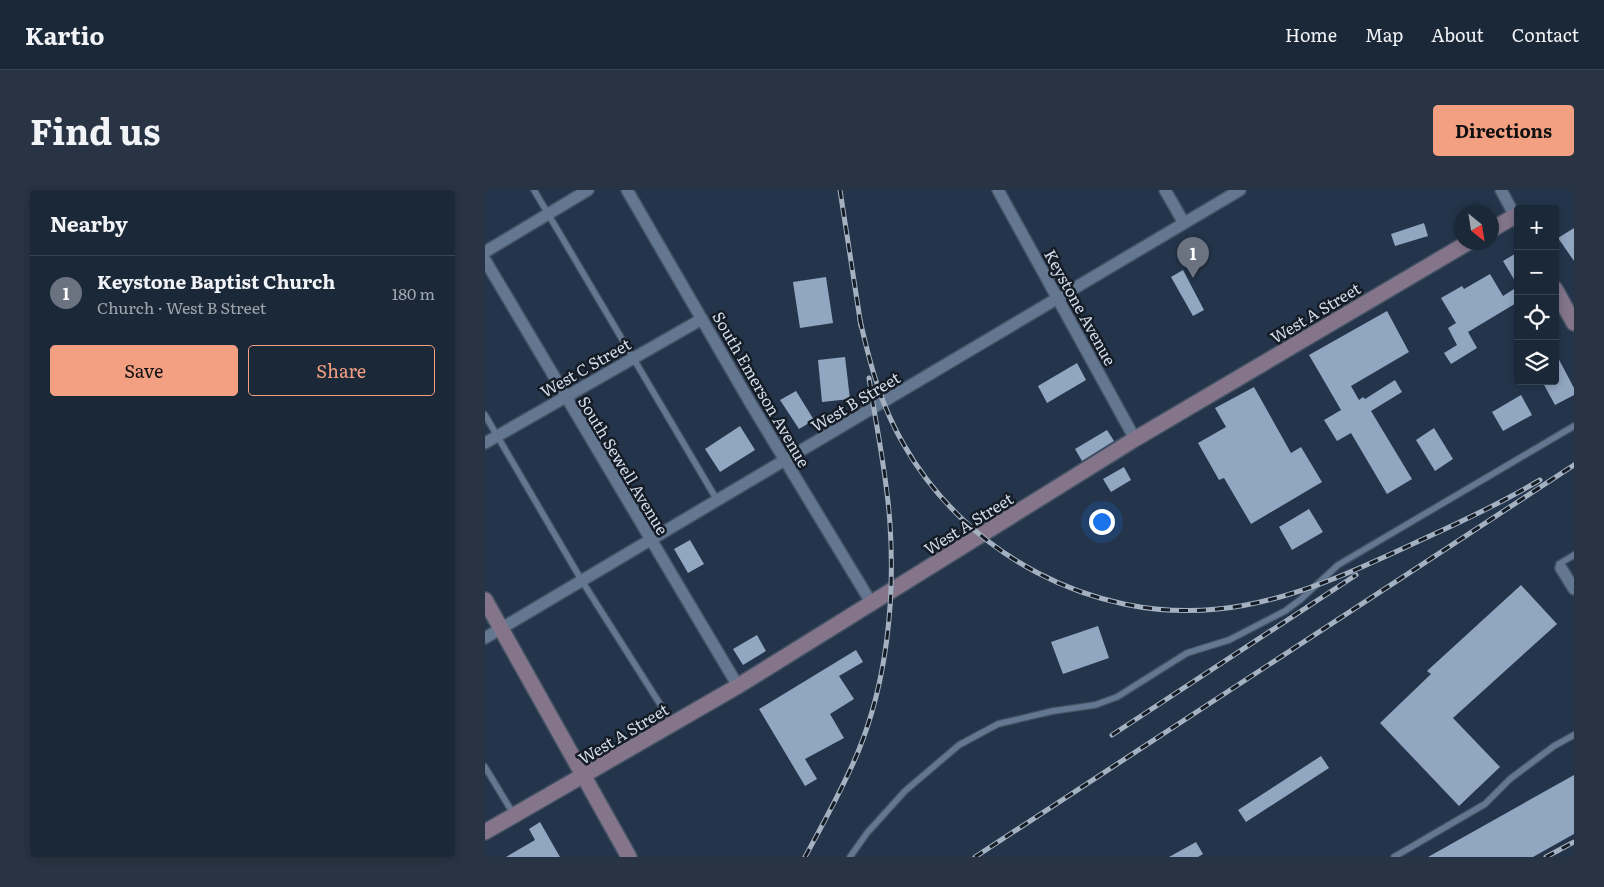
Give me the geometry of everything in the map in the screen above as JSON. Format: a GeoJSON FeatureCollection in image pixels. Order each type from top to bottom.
{"type":"FeatureCollection","features":[{"type":"Feature","properties":{"kind":"street"},"geometry":{"type":"LineString","coordinates":[[485,252],[588,190]]}},
{"type":"Feature","properties":{"kind":"street","name":"South Emerson Avenue"},"geometry":{"type":"LineString","coordinates":[[627,190],[785,461],[872,604]]}},
{"type":"Feature","properties":{"kind":"street","name":"Keystone Avenue"},"geometry":{"type":"LineString","coordinates":[[998,190],[1135,440]]}},
{"type":"Feature","properties":{"kind":"street"},"geometry":{"type":"LineString","coordinates":[[1165,190],[1184,223]]}},
{"type":"Feature","properties":{"kind":"street","name":"West B Street"},"geometry":{"type":"LineString","coordinates":[[485,638],[1240,190]]}},
{"type":"Feature","properties":{"kind":"street"},"geometry":{"type":"LineString","coordinates":[[1501,190],[1514,213]]}},
{"type":"Feature","properties":{"kind":"street"},"geometry":{"type":"LineString","coordinates":[[1499,226],[1514,219]]}},
{"type":"Feature","properties":{"kind":"street","name":"West A Street"},"geometry":{"type":"LineString","coordinates":[[485,832],[738,686],[1135,440],[1456,250]]}},
{"type":"Feature","properties":{"kind":"street","name":"South Sewell Avenue"},"geometry":{"type":"LineString","coordinates":[[485,260],[650,541],[738,686]]}},
{"type":"Feature","properties":{"kind":"street"},"geometry":{"type":"LineString","coordinates":[[1558,295],[1574,323]]}},
{"type":"Feature","properties":{"kind":"street","name":"West C Street"},"geometry":{"type":"LineString","coordinates":[[485,443],[702,318]]}},
{"type":"Feature","properties":{"kind":"street"},"geometry":{"type":"LineString","coordinates":[[1561,568],[1574,589]]}},
{"type":"Feature","properties":{"kind":"street"},"geometry":{"type":"LineString","coordinates":[[485,600],[629,857]]}},
{"type":"Feature","properties":{"kind":"lane"},"geometry":{"type":"LineString","coordinates":[[534,190],[717,501]]}},
{"type":"Feature","properties":{"kind":"lane"},"geometry":{"type":"LineString","coordinates":[[485,415],[583,581],[673,724]]}},
{"type":"Feature","properties":{"kind":"lane"},"geometry":{"type":"LineString","coordinates":[[850,857],[867,833],[905,791],[959,745],[998,724],[1053,711],[1095,706],[1117,697],[1187,653],[1229,640],[1285,611],[1300,600],[1338,565],[1574,426]]}},
{"type":"Feature","properties":{"kind":"lane"},"geometry":{"type":"LineString","coordinates":[[1561,568],[1559,564],[1574,555]]}},
{"type":"Feature","properties":{"kind":"lane"},"geometry":{"type":"LineString","coordinates":[[1394,857],[1485,804],[1510,779],[1554,746],[1574,735]]}},
{"type":"Feature","properties":{"kind":"lane"},"geometry":{"type":"LineString","coordinates":[[485,766],[514,815]]}},
{"type":"Feature","properties":{"kind":"building"},"geometry":{"type":"Polygon","coordinates":[[[1424,223],[1428,236],[1395,246],[1391,234],[1424,223]]]}},
{"type":"Feature","properties":{"kind":"building"},"geometry":{"type":"Polygon","coordinates":[[[1574,228],[1574,261],[1559,239],[1559,237],[1574,228]]]}},
{"type":"Feature","properties":{"kind":"building"},"geometry":{"type":"Polygon","coordinates":[[[1514,254],[1514,279],[1503,261],[1514,254]]]}},
{"type":"Feature","properties":{"kind":"building"},"geometry":{"type":"Polygon","coordinates":[[[1183,270],[1204,310],[1193,316],[1171,277],[1183,270]]]}},
{"type":"Feature","properties":{"kind":"building"},"geometry":{"type":"Polygon","coordinates":[[[1490,274],[1503,296],[1514,289],[1514,304],[1468,332],[1477,348],[1451,364],[1444,353],[1457,345],[1448,328],[1456,323],[1441,298],[1462,286],[1464,289],[1490,274]]]}},
{"type":"Feature","properties":{"kind":"building"},"geometry":{"type":"Polygon","coordinates":[[[826,277],[833,323],[800,328],[793,282],[826,277]]]}},
{"type":"Feature","properties":{"kind":"building"},"geometry":{"type":"Polygon","coordinates":[[[1387,311],[1409,352],[1351,386],[1359,400],[1363,397],[1365,399],[1395,380],[1402,392],[1371,411],[1412,479],[1387,494],[1351,433],[1337,441],[1324,420],[1341,410],[1309,355],[1387,311]]]}},
{"type":"Feature","properties":{"kind":"building"},"geometry":{"type":"Polygon","coordinates":[[[845,357],[850,399],[822,402],[818,360],[845,357]]]}},
{"type":"Feature","properties":{"kind":"building"},"geometry":{"type":"Polygon","coordinates":[[[1559,360],[1574,388],[1574,395],[1555,405],[1544,385],[1559,385],[1559,360]]]}},
{"type":"Feature","properties":{"kind":"building"},"geometry":{"type":"Polygon","coordinates":[[[1077,363],[1086,380],[1047,403],[1038,386],[1077,363]]]}},
{"type":"Feature","properties":{"kind":"building"},"geometry":{"type":"Polygon","coordinates":[[[1254,387],[1291,453],[1301,447],[1322,482],[1251,524],[1224,478],[1219,480],[1198,443],[1226,427],[1215,408],[1254,387]]]}},
{"type":"Feature","properties":{"kind":"building"},"geometry":{"type":"Polygon","coordinates":[[[796,391],[814,420],[799,429],[780,400],[796,391]]]}},
{"type":"Feature","properties":{"kind":"building"},"geometry":{"type":"Polygon","coordinates":[[[1521,395],[1532,415],[1503,431],[1492,412],[1521,395]]]}},
{"type":"Feature","properties":{"kind":"building"},"geometry":{"type":"Polygon","coordinates":[[[740,426],[755,450],[720,472],[705,449],[740,426]]]}},
{"type":"Feature","properties":{"kind":"building"},"geometry":{"type":"Polygon","coordinates":[[[1434,428],[1453,459],[1435,471],[1416,440],[1434,428]]]}},
{"type":"Feature","properties":{"kind":"building"},"geometry":{"type":"Polygon","coordinates":[[[1107,430],[1114,441],[1082,461],[1075,449],[1107,430]]]}},
{"type":"Feature","properties":{"kind":"building"},"geometry":{"type":"Polygon","coordinates":[[[1124,467],[1131,480],[1111,492],[1103,479],[1124,467]]]}},
{"type":"Feature","properties":{"kind":"building"},"geometry":{"type":"Polygon","coordinates":[[[1309,509],[1323,532],[1292,550],[1279,527],[1309,509]]]}},
{"type":"Feature","properties":{"kind":"building"},"geometry":{"type":"Polygon","coordinates":[[[690,540],[704,564],[688,573],[674,549],[690,540]]]}},
{"type":"Feature","properties":{"kind":"building"},"geometry":{"type":"Polygon","coordinates":[[[1521,585],[1557,624],[1453,718],[1500,767],[1459,806],[1380,723],[1431,674],[1427,671],[1521,585]]]}},
{"type":"Feature","properties":{"kind":"building"},"geometry":{"type":"Polygon","coordinates":[[[1098,626],[1109,658],[1063,674],[1051,642],[1098,626]]]}},
{"type":"Feature","properties":{"kind":"building"},"geometry":{"type":"Polygon","coordinates":[[[757,635],[766,651],[743,665],[733,649],[757,635]]]}},
{"type":"Feature","properties":{"kind":"building"},"geometry":{"type":"Polygon","coordinates":[[[856,650],[863,662],[839,676],[854,699],[830,714],[844,738],[805,759],[817,779],[805,786],[759,709],[856,650]]]}},
{"type":"Feature","properties":{"kind":"building"},"geometry":{"type":"Polygon","coordinates":[[[1321,756],[1329,768],[1246,822],[1238,810],[1321,756]]]}},
{"type":"Feature","properties":{"kind":"building"},"geometry":{"type":"Polygon","coordinates":[[[1574,775],[1574,834],[1533,857],[1428,857],[1574,775]]]}},
{"type":"Feature","properties":{"kind":"building"},"geometry":{"type":"Polygon","coordinates":[[[540,822],[560,857],[506,857],[535,840],[529,829],[540,822]]]}},
{"type":"Feature","properties":{"kind":"building"},"geometry":{"type":"Polygon","coordinates":[[[1196,842],[1203,854],[1198,857],[1169,857],[1196,842]]]}},
{"type":"Feature","properties":{"kind":"railway"},"geometry":{"type":"LineString","coordinates":[[840,190],[861,326]]}},
{"type":"Feature","properties":{"kind":"railway"},"geometry":{"type":"LineString","coordinates":[[860,320],[877,384],[889,415],[904,445],[930,484],[962,518],[998,548],[1037,573],[1080,592],[1125,604],[1171,610],[1218,609],[1244,605],[1297,592],[1397,551],[1481,512],[1540,480]]}},
{"type":"Feature","properties":{"kind":"railway"},"geometry":{"type":"LineString","coordinates":[[805,857],[840,792],[858,752],[876,697],[887,640],[891,582],[889,506],[869,378]]}},
{"type":"Feature","properties":{"kind":"railway"},"geometry":{"type":"LineString","coordinates":[[975,857],[1574,465]]}},
{"type":"Feature","properties":{"kind":"railway"},"geometry":{"type":"LineString","coordinates":[[1112,735],[1356,575]]}},
{"type":"Feature","properties":{"kind":"railway"},"geometry":{"type":"LineString","coordinates":[[1546,857],[1574,842]]}},
{"type":"Feature","properties":{"kind":"place","name":"Keystone Baptist Church"},"geometry":{"type":"Point","coordinates":[1193,278]}}]}
